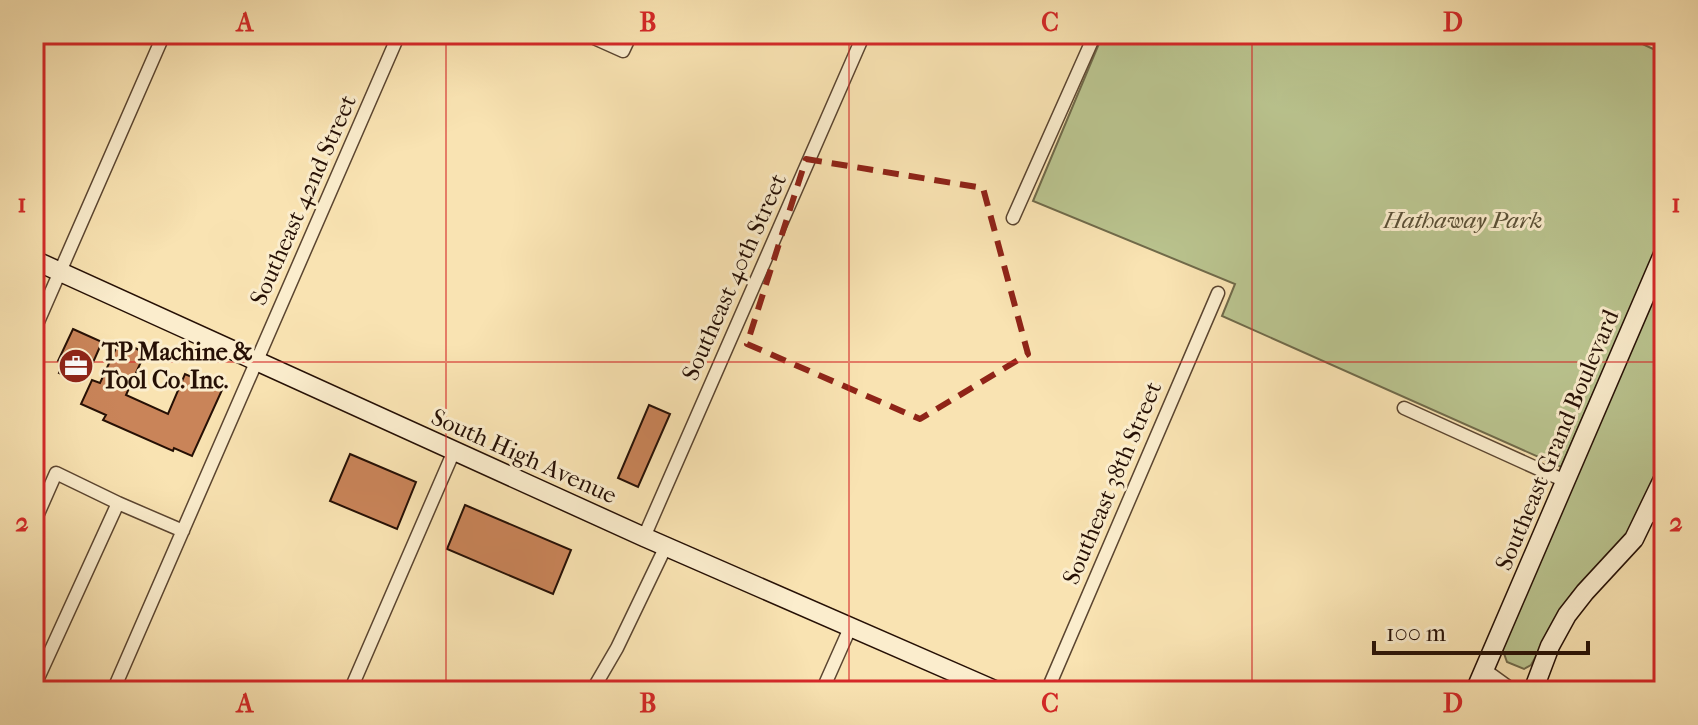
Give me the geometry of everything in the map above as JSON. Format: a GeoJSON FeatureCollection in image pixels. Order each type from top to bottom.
{"type":"FeatureCollection","features":[{"type":"Feature","properties":{"kind":"street"},"geometry":{"type":"LineString","coordinates":[[34,331],[164,34]]}},
{"type":"Feature","properties":{"kind":"street","name":"Southeast 42nd Street"},"geometry":{"type":"LineString","coordinates":[[113,691],[399,34]]}},
{"type":"Feature","properties":{"kind":"street"},"geometry":{"type":"LineString","coordinates":[[585,34],[623,51],[631,34]]}},
{"type":"Feature","properties":{"kind":"street","name":"Southeast 40th Street"},"geometry":{"type":"LineString","coordinates":[[644,537],[864,34]]}},
{"type":"Feature","properties":{"kind":"street"},"geometry":{"type":"LineString","coordinates":[[1013,218],[1095,34]]}},
{"type":"Feature","properties":{"kind":"street"},"geometry":{"type":"LineString","coordinates":[[1647,34],[1664,42]]}},
{"type":"Feature","properties":{"kind":"street","name":"Southeast Grand Boulevard"},"geometry":{"type":"LineString","coordinates":[[1475,691],[1664,252]]}},
{"type":"Feature","properties":{"kind":"street","name":"South High Avenue"},"geometry":{"type":"LineString","coordinates":[[34,260],[644,537],[997,691]]}},
{"type":"Feature","properties":{"kind":"street","name":"Southeast 38th Street"},"geometry":{"type":"LineString","coordinates":[[1047,691],[1218,293]]}},
{"type":"Feature","properties":{"kind":"street"},"geometry":{"type":"LineString","coordinates":[[1404,408],[1565,481]]}},
{"type":"Feature","properties":{"kind":"street"},"geometry":{"type":"LineString","coordinates":[[350,691],[454,451]]}},
{"type":"Feature","properties":{"kind":"street"},"geometry":{"type":"LineString","coordinates":[[34,523],[56,473],[183,531]]}},
{"type":"Feature","properties":{"kind":"street"},"geometry":{"type":"LineString","coordinates":[[1533,691],[1550,646],[1567,615],[1656,517],[1664,477]]}},
{"type":"Feature","properties":{"kind":"street"},"geometry":{"type":"LineString","coordinates":[[34,687],[118,503]]}},
{"type":"Feature","properties":{"kind":"street"},"geometry":{"type":"LineString","coordinates":[[592,691],[617,648],[666,546]]}},
{"type":"Feature","properties":{"kind":"street"},"geometry":{"type":"LineString","coordinates":[[822,691],[850,628]]}},
{"type":"Feature","properties":{"kind":"street"},"geometry":{"type":"LineString","coordinates":[[1485,670],[1514,691]]}},
{"type":"Feature","properties":{"kind":"highlighted area"},"geometry":{"type":"Polygon","coordinates":[[[806,159],[983,188],[1028,354],[920,419],[747,344],[806,159]]]}},
{"type":"Feature","properties":{"kind":"green space","name":"Hathaway Park"},"geometry":{"type":"Polygon","coordinates":[[[1103,34],[1621,34],[1664,54],[1664,232],[1561,467],[1222,316],[1235,284],[1033,201],[1103,34]]]}},
{"type":"Feature","properties":{"kind":"green space"},"geometry":{"type":"Polygon","coordinates":[[[1664,271],[1664,456],[1631,528],[1618,548],[1572,593],[1531,665],[1524,669],[1507,662],[1501,645],[1664,271]]]}},
{"type":"Feature","properties":{"kind":"building"},"geometry":{"type":"Polygon","coordinates":[[[73,329],[102,342],[88,374],[85,373],[80,382],[59,373],[64,363],[58,361],[73,329]]]}},
{"type":"Feature","properties":{"kind":"building"},"geometry":{"type":"Polygon","coordinates":[[[117,346],[131,352],[133,347],[145,353],[126,395],[168,414],[185,374],[222,390],[192,456],[174,448],[173,451],[103,420],[106,415],[81,404],[92,380],[100,383],[117,346]]]}},
{"type":"Feature","properties":{"kind":"building"},"geometry":{"type":"Polygon","coordinates":[[[649,405],[670,414],[638,487],[618,478],[649,405]]]}},
{"type":"Feature","properties":{"kind":"building"},"geometry":{"type":"Polygon","coordinates":[[[350,454],[416,482],[397,529],[330,501],[350,454]]]}},
{"type":"Feature","properties":{"kind":"building"},"geometry":{"type":"Polygon","coordinates":[[[465,505],[571,550],[553,594],[447,549],[465,505]]]}},
{"type":"Feature","properties":{"kind":"place","name":"TP Machine & Tool Co. Inc."},"geometry":{"type":"Point","coordinates":[76,366]}}]}
